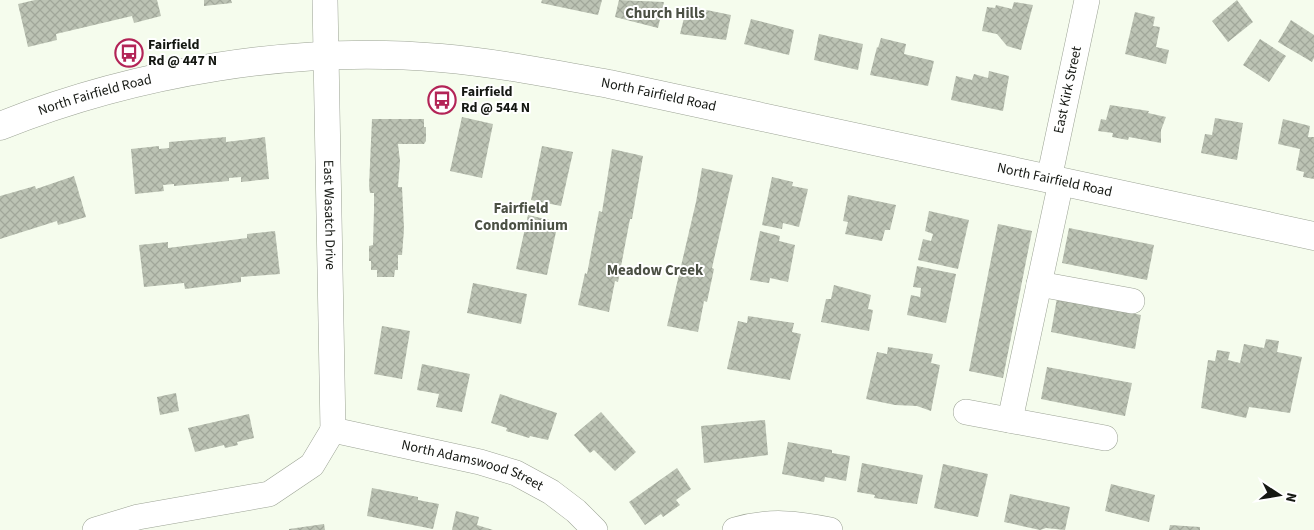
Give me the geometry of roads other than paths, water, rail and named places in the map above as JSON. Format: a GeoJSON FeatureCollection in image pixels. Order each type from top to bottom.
{"type":"FeatureCollection","features":[{"type":"Feature","properties":{"kind":"main road","name":"North Fairfield Road"},"geometry":{"type":"LineString","coordinates":[[0,126],[93,94],[159,78],[247,64],[327,57],[414,56],[511,66],[609,84],[1314,236]]}},
{"type":"Feature","properties":{"kind":"street","name":"East Wasatch Drive"},"geometry":{"type":"LineString","coordinates":[[325,0],[333,430]]}},
{"type":"Feature","properties":{"kind":"street","name":"East Kirk Street"},"geometry":{"type":"LineString","coordinates":[[1010,420],[1039,284],[1055,180],[1087,0]]}},
{"type":"Feature","properties":{"kind":"street"},"geometry":{"type":"LineString","coordinates":[[1039,284],[1132,301]]}},
{"type":"Feature","properties":{"kind":"street"},"geometry":{"type":"LineString","coordinates":[[966,412],[1105,438]]}},
{"type":"Feature","properties":{"kind":"street"},"geometry":{"type":"LineString","coordinates":[[95,530],[138,517],[269,494],[312,465],[333,430]]}},
{"type":"Feature","properties":{"kind":"street","name":"North Adamswood Street"},"geometry":{"type":"LineString","coordinates":[[333,430],[480,462],[516,473],[551,492],[576,511],[595,530]]}},
{"type":"Feature","properties":{"kind":"street"},"geometry":{"type":"LineString","coordinates":[[735,530],[783,522],[830,530]]}},
{"type":"Feature","properties":{"kind":"place","name":"Fairfield Rd @ 447 N"},"geometry":{"type":"Point","coordinates":[129,53]}},
{"type":"Feature","properties":{"kind":"place","name":"Fairfield Rd @ 544 N"},"geometry":{"type":"Point","coordinates":[442,100]}},
{"type":"Feature","properties":{"kind":"district","name":"Church Hills"},"geometry":{"type":"Point","coordinates":[665,13]}},
{"type":"Feature","properties":{"kind":"district","name":"Fairfield Condominium"},"geometry":{"type":"Point","coordinates":[521,216]}},
{"type":"Feature","properties":{"kind":"district","name":"Meadow Creek"},"geometry":{"type":"Point","coordinates":[655,270]}}]}
